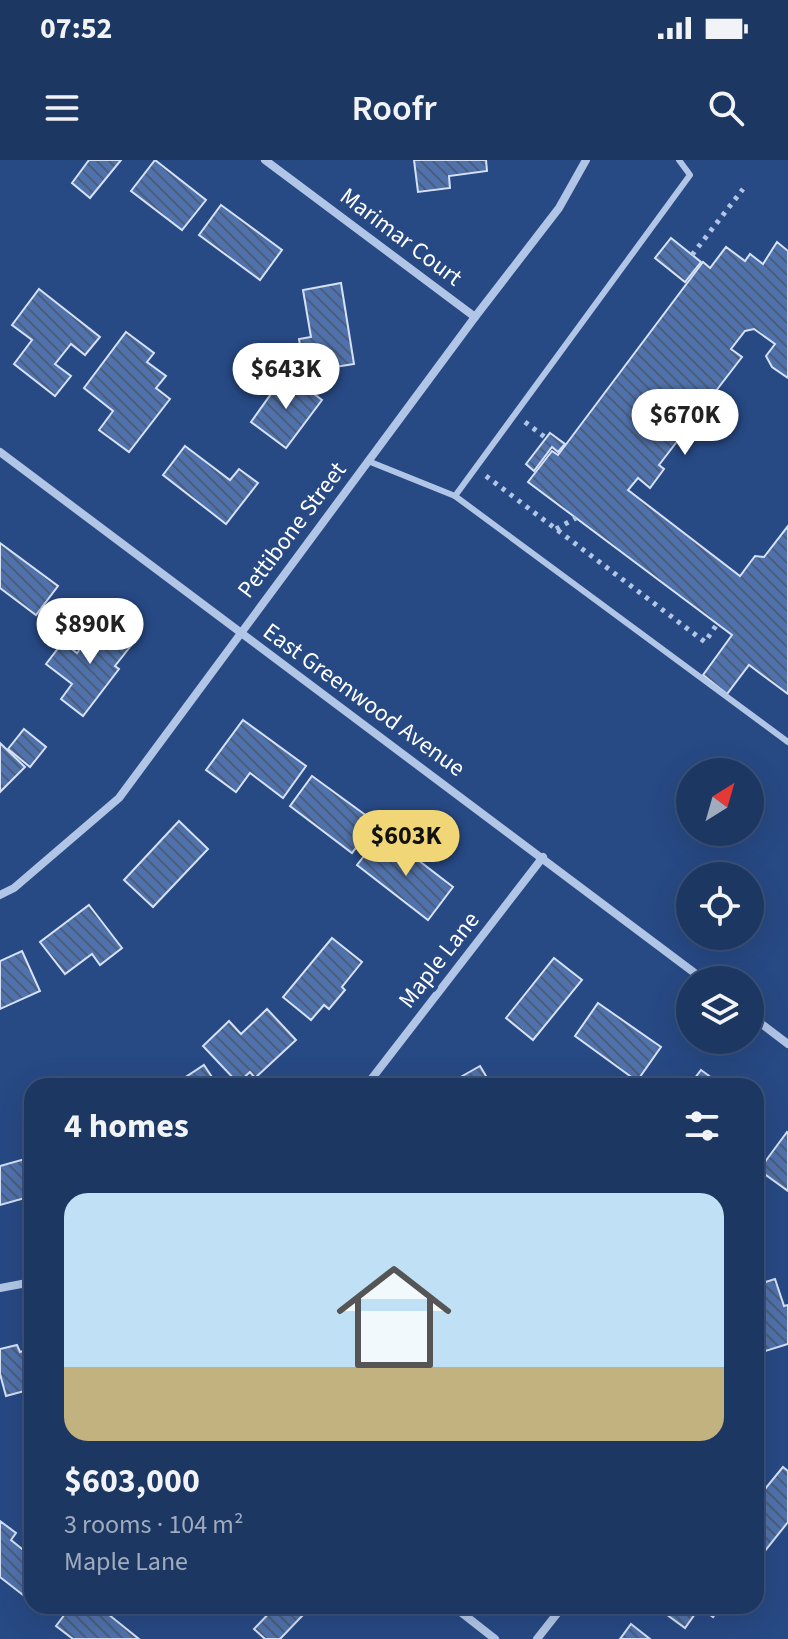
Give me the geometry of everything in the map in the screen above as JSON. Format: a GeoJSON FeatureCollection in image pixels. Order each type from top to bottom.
{"type":"FeatureCollection","features":[{"type":"Feature","properties":{"kind":"street","name":"Marimar Court"},"geometry":{"type":"LineString","coordinates":[[265,160],[475,317]]}},
{"type":"Feature","properties":{"kind":"street","name":"Pettibone Street"},"geometry":{"type":"LineString","coordinates":[[0,895],[14,888],[119,798],[559,208],[586,160]]}},
{"type":"Feature","properties":{"kind":"street","name":"East Greenwood Avenue"},"geometry":{"type":"LineString","coordinates":[[0,452],[686,966]]}},
{"type":"Feature","properties":{"kind":"street","name":"Maple Lane"},"geometry":{"type":"LineString","coordinates":[[372,1078],[543,857]]}},
{"type":"Feature","properties":{"kind":"street"},"geometry":{"type":"LineString","coordinates":[[764,1026],[788,1044]]}},
{"type":"Feature","properties":{"kind":"street"},"geometry":{"type":"LineString","coordinates":[[0,1288],[24,1284]]}},
{"type":"Feature","properties":{"kind":"street"},"geometry":{"type":"LineString","coordinates":[[463,1614],[495,1639]]}},
{"type":"Feature","properties":{"kind":"street"},"geometry":{"type":"LineString","coordinates":[[537,1639],[557,1614]]}},
{"type":"Feature","properties":{"kind":"lane"},"geometry":{"type":"LineString","coordinates":[[455,496],[690,175],[679,160]]}},
{"type":"Feature","properties":{"kind":"lane"},"geometry":{"type":"LineString","coordinates":[[368,461],[455,496],[788,742]]}},
{"type":"Feature","properties":{"kind":"path"},"geometry":{"type":"LineString","coordinates":[[692,255],[743,189]]}},
{"type":"Feature","properties":{"kind":"path"},"geometry":{"type":"LineString","coordinates":[[514,415],[546,438]]}},
{"type":"Feature","properties":{"kind":"path"},"geometry":{"type":"LineString","coordinates":[[476,468],[705,642],[717,624]]}},
{"type":"Feature","properties":{"kind":"path"},"geometry":{"type":"LineString","coordinates":[[556,529],[576,518]]}},
{"type":"Feature","properties":{"kind":"building"},"geometry":{"type":"Polygon","coordinates":[[[89,160],[121,160],[90,198],[72,183],[89,160]]]}},
{"type":"Feature","properties":{"kind":"building"},"geometry":{"type":"Polygon","coordinates":[[[155,160],[206,200],[182,230],[131,191],[155,160]]]}},
{"type":"Feature","properties":{"kind":"building"},"geometry":{"type":"Polygon","coordinates":[[[414,160],[486,160],[487,171],[449,176],[450,188],[418,192],[414,160]]]}},
{"type":"Feature","properties":{"kind":"building"},"geometry":{"type":"Polygon","coordinates":[[[221,205],[282,250],[260,280],[199,235],[221,205]]]}},
{"type":"Feature","properties":{"kind":"building"},"geometry":{"type":"Polygon","coordinates":[[[671,238],[701,262],[685,282],[655,258],[671,238]]]}},
{"type":"Feature","properties":{"kind":"building"},"geometry":{"type":"Polygon","coordinates":[[[777,242],[788,251],[788,378],[772,367],[766,356],[775,344],[754,329],[745,331],[731,349],[742,357],[659,465],[664,469],[650,488],[638,478],[628,490],[740,576],[755,556],[764,557],[788,526],[788,694],[749,665],[727,694],[703,675],[732,635],[528,482],[552,451],[558,455],[703,262],[710,268],[726,247],[745,261],[750,254],[763,264],[777,242]]]}},
{"type":"Feature","properties":{"kind":"building"},"geometry":{"type":"Polygon","coordinates":[[[341,283],[354,364],[304,372],[299,339],[311,337],[303,290],[341,283]]]}},
{"type":"Feature","properties":{"kind":"building"},"geometry":{"type":"Polygon","coordinates":[[[39,289],[100,337],[85,355],[71,344],[55,364],[71,376],[55,396],[14,364],[32,340],[12,325],[39,289]]]}},
{"type":"Feature","properties":{"kind":"building"},"geometry":{"type":"Polygon","coordinates":[[[126,332],[154,353],[147,362],[166,376],[156,388],[170,399],[129,452],[99,430],[113,411],[84,388],[126,332]]]}},
{"type":"Feature","properties":{"kind":"building"},"geometry":{"type":"Polygon","coordinates":[[[286,373],[322,400],[286,448],[251,422],[286,373]]]}},
{"type":"Feature","properties":{"kind":"building"},"geometry":{"type":"Polygon","coordinates":[[[550,433],[565,444],[558,452],[552,447],[534,471],[526,464],[550,433]]]}},
{"type":"Feature","properties":{"kind":"building"},"geometry":{"type":"Polygon","coordinates":[[[185,446],[230,480],[239,469],[258,483],[226,524],[163,475],[185,446]]]}},
{"type":"Feature","properties":{"kind":"building"},"geometry":{"type":"Polygon","coordinates":[[[0,543],[58,586],[36,615],[0,588],[0,543]]]}},
{"type":"Feature","properties":{"kind":"building"},"geometry":{"type":"Polygon","coordinates":[[[102,620],[133,643],[115,666],[119,669],[83,716],[61,699],[72,684],[46,664],[63,642],[77,653],[102,620]]]}},
{"type":"Feature","properties":{"kind":"building"},"geometry":{"type":"Polygon","coordinates":[[[243,720],[306,766],[283,798],[250,773],[236,792],[206,770],[243,720]]]}},
{"type":"Feature","properties":{"kind":"building"},"geometry":{"type":"Polygon","coordinates":[[[24,729],[46,747],[30,767],[8,749],[24,729]]]}},
{"type":"Feature","properties":{"kind":"building"},"geometry":{"type":"Polygon","coordinates":[[[0,743],[25,767],[0,792],[0,743]]]}},
{"type":"Feature","properties":{"kind":"building"},"geometry":{"type":"Polygon","coordinates":[[[312,776],[375,822],[352,853],[290,806],[312,776]]]}},
{"type":"Feature","properties":{"kind":"building"},"geometry":{"type":"Polygon","coordinates":[[[179,821],[208,849],[153,907],[124,880],[179,821]]]}},
{"type":"Feature","properties":{"kind":"building"},"geometry":{"type":"Polygon","coordinates":[[[378,838],[397,852],[401,847],[453,887],[428,920],[357,865],[378,838]]]}},
{"type":"Feature","properties":{"kind":"building"},"geometry":{"type":"Polygon","coordinates":[[[89,905],[122,948],[100,965],[92,954],[65,974],[40,942],[89,905]]]}},
{"type":"Feature","properties":{"kind":"building"},"geometry":{"type":"Polygon","coordinates":[[[332,938],[362,962],[329,1009],[324,1005],[311,1020],[283,997],[332,938]]]}},
{"type":"Feature","properties":{"kind":"building"},"geometry":{"type":"Polygon","coordinates":[[[22,951],[40,991],[0,1009],[0,961],[22,951]]]}},
{"type":"Feature","properties":{"kind":"building"},"geometry":{"type":"Polygon","coordinates":[[[554,958],[582,980],[533,1040],[506,1018],[554,958]]]}},
{"type":"Feature","properties":{"kind":"building"},"geometry":{"type":"Polygon","coordinates":[[[598,1003],[661,1047],[639,1078],[633,1078],[575,1036],[598,1003]]]}},
{"type":"Feature","properties":{"kind":"building"},"geometry":{"type":"Polygon","coordinates":[[[267,1009],[296,1040],[255,1078],[250,1072],[243,1078],[233,1078],[203,1046],[229,1021],[241,1034],[267,1009]]]}},
{"type":"Feature","properties":{"kind":"building"},"geometry":{"type":"Polygon","coordinates":[[[204,1065],[213,1078],[184,1078],[204,1065]]]}},
{"type":"Feature","properties":{"kind":"building"},"geometry":{"type":"Polygon","coordinates":[[[480,1066],[487,1078],[459,1078],[480,1066]]]}},
{"type":"Feature","properties":{"kind":"building"},"geometry":{"type":"Polygon","coordinates":[[[701,1070],[712,1078],[695,1078],[701,1070]]]}},
{"type":"Feature","properties":{"kind":"building"},"geometry":{"type":"Polygon","coordinates":[[[787,1132],[788,1191],[764,1174],[764,1163],[787,1132]]]}},
{"type":"Feature","properties":{"kind":"building"},"geometry":{"type":"Polygon","coordinates":[[[24,1159],[24,1198],[0,1205],[0,1166],[24,1159]]]}},
{"type":"Feature","properties":{"kind":"building"},"geometry":{"type":"Polygon","coordinates":[[[775,1279],[784,1306],[788,1305],[788,1344],[764,1351],[764,1282],[775,1279]]]}},
{"type":"Feature","properties":{"kind":"building"},"geometry":{"type":"Polygon","coordinates":[[[17,1345],[20,1352],[24,1351],[24,1391],[6,1396],[0,1374],[0,1349],[17,1345]]]}},
{"type":"Feature","properties":{"kind":"building"},"geometry":{"type":"Polygon","coordinates":[[[783,1467],[788,1471],[788,1522],[764,1552],[764,1490],[783,1467]]]}},
{"type":"Feature","properties":{"kind":"building"},"geometry":{"type":"Polygon","coordinates":[[[0,1521],[16,1533],[11,1540],[24,1551],[24,1596],[0,1577],[0,1521]]]}},
{"type":"Feature","properties":{"kind":"building"},"geometry":{"type":"Polygon","coordinates":[[[65,1614],[108,1614],[139,1639],[73,1639],[56,1626],[65,1614]]]}},
{"type":"Feature","properties":{"kind":"building"},"geometry":{"type":"Polygon","coordinates":[[[268,1614],[303,1615],[280,1639],[265,1639],[254,1629],[268,1614]]]}},
{"type":"Feature","properties":{"kind":"building"},"geometry":{"type":"Polygon","coordinates":[[[666,1614],[695,1614],[685,1628],[666,1614]]]}},
{"type":"Feature","properties":{"kind":"building"},"geometry":{"type":"Polygon","coordinates":[[[631,1624],[650,1639],[620,1639],[631,1624]]]}}]}
